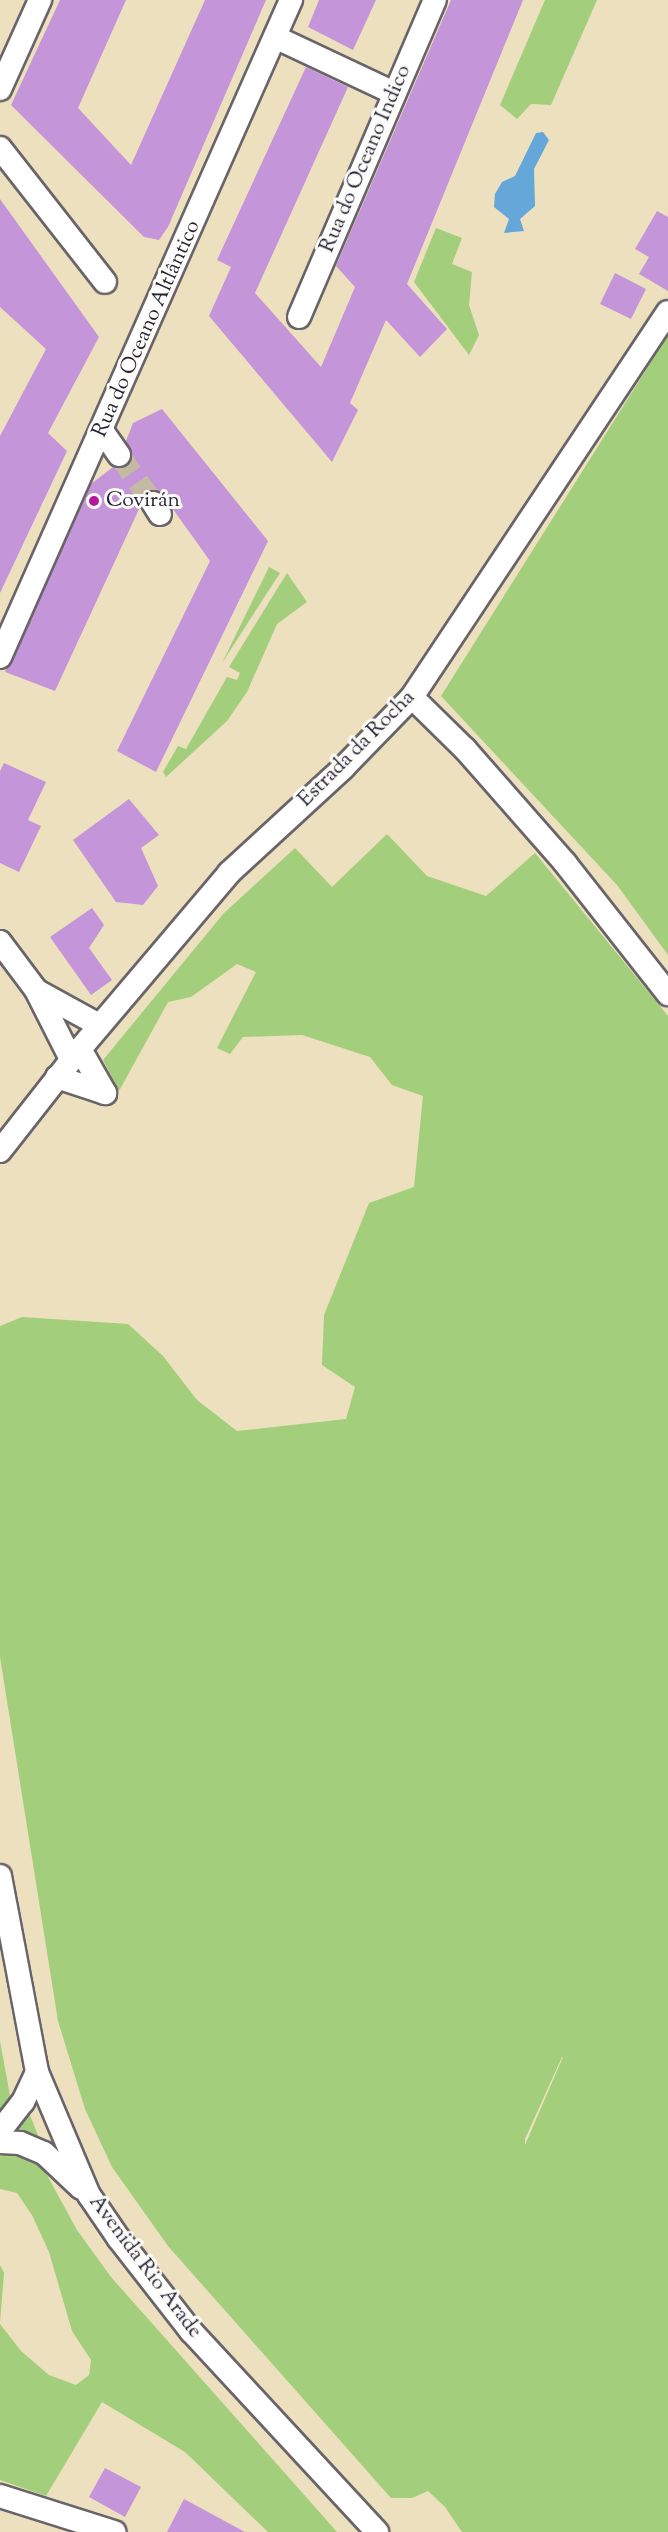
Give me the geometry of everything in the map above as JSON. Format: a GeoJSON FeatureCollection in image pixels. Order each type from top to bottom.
{"type":"FeatureCollection","features":[{"type":"Feature","properties":{"kind":"street"},"geometry":{"type":"LineString","coordinates":[[0,89],[40,0]]}},
{"type":"Feature","properties":{"kind":"street","name":"Rua do Oceano Altlântico"},"geometry":{"type":"LineString","coordinates":[[0,657],[76,482],[103,432],[291,0]]}},
{"type":"Feature","properties":{"kind":"street","name":"Rua do Oceano Indico"},"geometry":{"type":"LineString","coordinates":[[299,317],[435,0]]}},
{"type":"Feature","properties":{"kind":"street"},"geometry":{"type":"LineString","coordinates":[[275,37],[394,93]]}},
{"type":"Feature","properties":{"kind":"street"},"geometry":{"type":"LineString","coordinates":[[0,148],[105,282]]}},
{"type":"Feature","properties":{"kind":"street","name":"Estrada da Rocha"},"geometry":{"type":"LineString","coordinates":[[0,1151],[75,1054],[230,873],[343,768],[412,697],[668,312]]}},
{"type":"Feature","properties":{"kind":"street"},"geometry":{"type":"LineString","coordinates":[[103,432],[119,455]]}},
{"type":"Feature","properties":{"kind":"street"},"geometry":{"type":"LineString","coordinates":[[412,697],[465,749],[565,863],[668,994]]}},
{"type":"Feature","properties":{"kind":"street"},"geometry":{"type":"LineString","coordinates":[[0,942],[36,990],[75,1054],[105,1093],[57,1077]]}},
{"type":"Feature","properties":{"kind":"street"},"geometry":{"type":"LineString","coordinates":[[36,990],[99,1025]]}},
{"type":"Feature","properties":{"kind":"street","name":"Avenida Rio Arade"},"geometry":{"type":"LineString","coordinates":[[0,1876],[37,2072],[89,2195],[118,2239],[192,2331],[377,2532]]}},
{"type":"Feature","properties":{"kind":"street"},"geometry":{"type":"LineString","coordinates":[[0,2131],[23,2102],[37,2072]]}},
{"type":"Feature","properties":{"kind":"street"},"geometry":{"type":"LineString","coordinates":[[0,2142],[20,2143],[44,2153],[89,2195]]}},
{"type":"Feature","properties":{"kind":"street"},"geometry":{"type":"LineString","coordinates":[[0,2496],[114,2532]]}},
{"type":"Feature","properties":{"kind":"green space"},"geometry":{"type":"Polygon","coordinates":[[[545,0],[597,0],[551,105],[531,104],[517,119],[500,105],[545,0]]]}},
{"type":"Feature","properties":{"kind":"green space"},"geometry":{"type":"Polygon","coordinates":[[[436,228],[462,238],[452,264],[472,272],[469,305],[479,335],[469,355],[414,282],[436,228]]]}},
{"type":"Feature","properties":{"kind":"green space"},"geometry":{"type":"Polygon","coordinates":[[[668,335],[668,955],[617,885],[441,696],[668,335]]]}},
{"type":"Feature","properties":{"kind":"green space"},"geometry":{"type":"Polygon","coordinates":[[[269,567],[280,573],[222,663],[269,567]]]}},
{"type":"Feature","properties":{"kind":"green space"},"geometry":{"type":"Polygon","coordinates":[[[287,573],[307,602],[277,624],[247,692],[227,721],[166,777],[163,772],[178,746],[186,749],[227,677],[237,680],[240,673],[229,667],[287,573]]]}},
{"type":"Feature","properties":{"kind":"green space"},"geometry":{"type":"Polygon","coordinates":[[[387,834],[427,876],[486,896],[535,853],[668,1016],[668,2532],[462,2532],[445,2507],[428,2491],[412,2498],[391,2498],[168,2246],[112,2167],[85,2109],[58,2021],[0,1657],[0,1326],[22,1317],[128,1324],[163,1356],[197,1400],[237,1431],[346,1419],[355,1387],[322,1365],[324,1315],[369,1203],[414,1187],[423,1096],[392,1085],[370,1057],[302,1035],[243,1037],[230,1054],[217,1048],[256,972],[237,964],[191,997],[168,1002],[119,1091],[103,1060],[224,913],[295,848],[332,887],[387,834]],[[563,2057],[525,2139],[525,2145],[563,2057]]]}},
{"type":"Feature","properties":{"kind":"green space"},"geometry":{"type":"Polygon","coordinates":[[[0,2041],[11,2101],[0,2111],[0,2041]]]}},
{"type":"Feature","properties":{"kind":"green space"},"geometry":{"type":"Polygon","coordinates":[[[27,2108],[42,2145],[4,2137],[27,2108]]]}},
{"type":"Feature","properties":{"kind":"green space"},"geometry":{"type":"Polygon","coordinates":[[[12,2151],[30,2155],[42,2166],[77,2230],[111,2277],[337,2532],[268,2532],[185,2452],[102,2402],[46,2496],[0,2480],[0,2324],[21,2351],[49,2375],[76,2385],[89,2375],[91,2360],[72,2331],[49,2252],[32,2215],[17,2193],[0,2189],[0,2154],[12,2151]]]}},
{"type":"Feature","properties":{"kind":"green space"},"geometry":{"type":"Polygon","coordinates":[[[0,2265],[4,2273],[0,2322],[0,2265]]]}},
{"type":"Feature","properties":{"kind":"water"},"geometry":{"type":"Polygon","coordinates":[[[543,132],[549,140],[534,169],[535,206],[520,219],[524,231],[504,233],[509,219],[494,207],[495,194],[502,182],[515,176],[536,133],[543,132]]]}},
{"type":"Feature","properties":{"kind":"building"},"geometry":{"type":"Polygon","coordinates":[[[60,0],[126,0],[78,108],[131,165],[205,0],[266,0],[168,227],[159,240],[144,237],[11,105],[60,0]]]}},
{"type":"Feature","properties":{"kind":"building"},"geometry":{"type":"Polygon","coordinates":[[[319,0],[376,0],[353,50],[308,27],[319,0]]]}},
{"type":"Feature","properties":{"kind":"building"},"geometry":{"type":"Polygon","coordinates":[[[451,0],[523,0],[407,284],[447,329],[420,357],[386,320],[350,403],[358,410],[332,462],[209,316],[231,267],[217,260],[306,67],[348,87],[255,293],[321,367],[355,287],[336,266],[451,0]]]}},
{"type":"Feature","properties":{"kind":"building"},"geometry":{"type":"Polygon","coordinates":[[[0,199],[99,337],[48,433],[67,451],[0,593],[0,436],[46,349],[0,307],[0,199]]]}},
{"type":"Feature","properties":{"kind":"building"},"geometry":{"type":"Polygon","coordinates":[[[657,211],[668,217],[668,291],[639,274],[649,257],[635,249],[657,211]]]}},
{"type":"Feature","properties":{"kind":"building"},"geometry":{"type":"Polygon","coordinates":[[[615,273],[646,289],[631,319],[600,304],[615,273]]]}},
{"type":"Feature","properties":{"kind":"building"},"geometry":{"type":"Polygon","coordinates":[[[162,409],[268,541],[156,772],[117,751],[210,561],[160,491],[152,490],[141,496],[140,507],[55,691],[5,672],[91,484],[113,467],[127,466],[132,454],[126,441],[133,423],[162,409]]]}},
{"type":"Feature","properties":{"kind":"building"},"geometry":{"type":"Polygon","coordinates":[[[4,763],[46,782],[28,820],[41,826],[19,872],[0,863],[0,771],[4,763]]]}},
{"type":"Feature","properties":{"kind":"building"},"geometry":{"type":"Polygon","coordinates":[[[129,799],[159,835],[141,848],[158,886],[143,905],[116,902],[73,840],[129,799]]]}},
{"type":"Feature","properties":{"kind":"building"},"geometry":{"type":"Polygon","coordinates":[[[92,908],[104,925],[89,948],[112,980],[91,995],[50,937],[92,908]]]}},
{"type":"Feature","properties":{"kind":"building"},"geometry":{"type":"Polygon","coordinates":[[[105,2468],[141,2487],[125,2517],[89,2497],[105,2468]]]}},
{"type":"Feature","properties":{"kind":"building"},"geometry":{"type":"Polygon","coordinates":[[[184,2499],[245,2532],[167,2532],[184,2499]]]}},
{"type":"Feature","properties":{"kind":"tunnel"},"geometry":{"type":"LineString","coordinates":[[119,455],[153,503]]}},
{"type":"Feature","properties":{"kind":"place","name":"Covirán"},"geometry":{"type":"Point","coordinates":[94,501]}}]}
